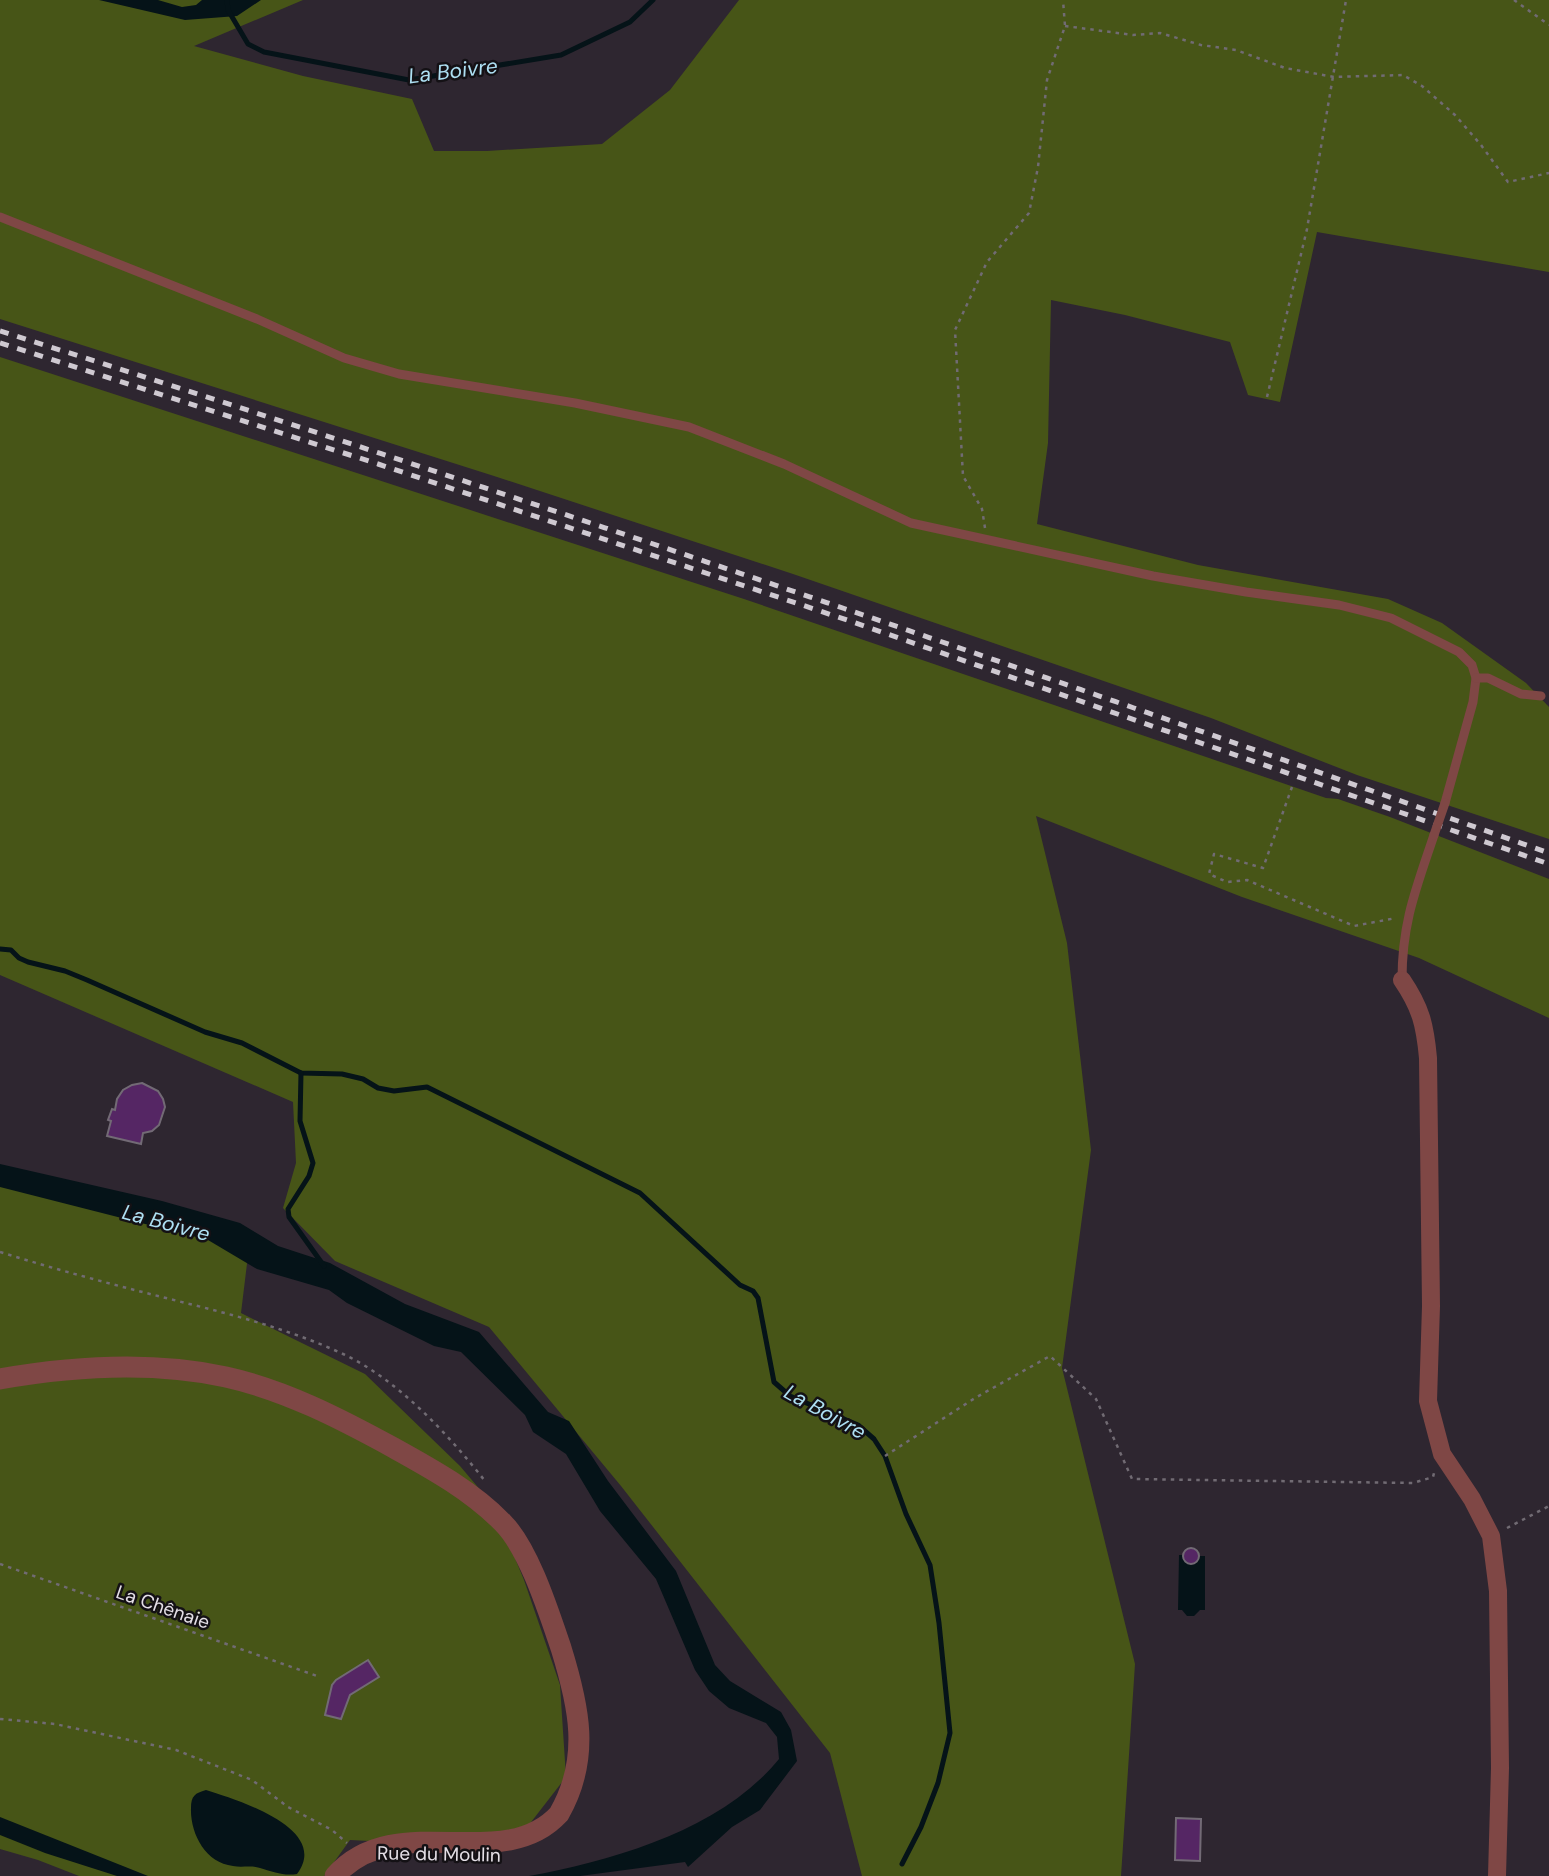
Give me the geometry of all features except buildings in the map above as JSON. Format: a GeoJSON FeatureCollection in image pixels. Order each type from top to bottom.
{"type":"FeatureCollection","features":[{"type":"Feature","properties":{"kind":"street"},"geometry":{"type":"LineString","coordinates":[[1402,980],[1416,1001],[1424,1022],[1429,1058],[1431,1306],[1428,1401],[1442,1454],[1472,1499],[1491,1536],[1498,1591],[1500,1768],[1497,1876]]}},
{"type":"Feature","properties":{"kind":"street","name":"Rue du Moulin"},"geometry":{"type":"LineString","coordinates":[[0,1379],[57,1369],[167,1368],[225,1377],[272,1390],[364,1431],[438,1472],[504,1524],[525,1558],[551,1618],[579,1715],[581,1747],[573,1785],[559,1815],[531,1847],[518,1853],[496,1858],[396,1850],[371,1853],[349,1862],[335,1876]]}},
{"type":"Feature","properties":{"kind":"lane"},"geometry":{"type":"LineString","coordinates":[[0,218],[257,319],[344,358],[399,374],[575,403],[689,427],[784,464],[911,523],[1153,576],[1246,593],[1339,605],[1391,618],[1460,652],[1472,665],[1476,678],[1474,702],[1445,803],[1406,921],[1402,980]]}},
{"type":"Feature","properties":{"kind":"lane"},"geometry":{"type":"LineString","coordinates":[[1476,678],[1488,678],[1521,694],[1541,696]]}},
{"type":"Feature","properties":{"kind":"path"},"geometry":{"type":"LineString","coordinates":[[986,539],[982,509],[963,476],[955,330],[987,262],[1029,213],[1038,167],[1047,80],[1065,26],[1063,0]]}},
{"type":"Feature","properties":{"kind":"path"},"geometry":{"type":"LineString","coordinates":[[1267,397],[1307,229],[1346,0]]}},
{"type":"Feature","properties":{"kind":"path"},"geometry":{"type":"LineString","coordinates":[[1514,0],[1549,25]]}},
{"type":"Feature","properties":{"kind":"path"},"geometry":{"type":"LineString","coordinates":[[1065,26],[1133,35],[1160,33],[1201,45],[1236,50],[1285,68],[1334,77],[1403,75],[1422,86],[1455,114],[1508,182],[1549,173]]}},
{"type":"Feature","properties":{"kind":"path"},"geometry":{"type":"LineString","coordinates":[[1292,787],[1263,868],[1214,854],[1209,874],[1227,882],[1247,880],[1354,926],[1397,918],[1406,921]]}},
{"type":"Feature","properties":{"kind":"path"},"geometry":{"type":"LineString","coordinates":[[0,1252],[224,1312],[344,1354],[393,1385],[461,1452],[485,1481]]}},
{"type":"Feature","properties":{"kind":"path"},"geometry":{"type":"LineString","coordinates":[[885,1456],[975,1398],[1050,1356],[1096,1399],[1132,1479],[1413,1483],[1433,1477],[1442,1454]]}},
{"type":"Feature","properties":{"kind":"path"},"geometry":{"type":"LineString","coordinates":[[1491,1536],[1549,1506]]}},
{"type":"Feature","properties":{"kind":"path","name":"La Chênaie"},"geometry":{"type":"LineString","coordinates":[[0,1564],[317,1676]]}},
{"type":"Feature","properties":{"kind":"path"},"geometry":{"type":"LineString","coordinates":[[0,1719],[55,1724],[176,1750],[252,1780],[288,1807],[332,1830],[362,1856]]}},
{"type":"Feature","properties":{"kind":"green space"},"geometry":{"type":"Polygon","coordinates":[[[0,0],[303,0],[194,46],[303,76],[412,99],[434,151],[487,151],[602,144],[670,90],[739,0],[1549,0],[1549,272],[1317,232],[1280,402],[1248,395],[1230,342],[1125,315],[1051,300],[1048,443],[1037,524],[1198,565],[1388,599],[1442,623],[1526,683],[1549,707],[1549,839],[1357,775],[1211,718],[793,574],[0,319],[0,0]]]}},
{"type":"Feature","properties":{"kind":"green space"},"geometry":{"type":"Polygon","coordinates":[[[0,357],[744,599],[1326,798],[1338,799],[1549,879],[1549,1018],[1419,958],[1242,897],[1036,816],[1067,943],[1091,1150],[1062,1368],[1135,1664],[1121,1876],[862,1876],[830,1753],[621,1486],[489,1327],[335,1261],[283,1208],[296,1163],[293,1102],[0,975],[0,357]]]}},
{"type":"Feature","properties":{"kind":"green space"},"geometry":{"type":"Polygon","coordinates":[[[0,1171],[250,1239],[241,1313],[365,1374],[460,1466],[493,1505],[524,1580],[560,1685],[566,1777],[511,1848],[350,1840],[324,1876],[79,1876],[0,1849],[0,1171]]]}},
{"type":"Feature","properties":{"kind":"water"},"geometry":{"type":"Polygon","coordinates":[[[99,0],[158,0],[182,7],[196,5],[202,0],[261,0],[237,16],[185,20],[99,0]]]}},
{"type":"Feature","properties":{"kind":"water"},"geometry":{"type":"Polygon","coordinates":[[[0,1164],[162,1201],[240,1223],[278,1246],[330,1263],[405,1304],[479,1332],[548,1412],[569,1421],[608,1481],[676,1571],[715,1665],[730,1681],[781,1712],[791,1730],[797,1761],[760,1810],[732,1827],[688,1867],[685,1862],[580,1876],[529,1876],[597,1861],[665,1838],[698,1823],[728,1805],[779,1759],[777,1737],[766,1723],[729,1708],[709,1691],[695,1670],[656,1579],[600,1511],[566,1454],[533,1432],[525,1415],[461,1352],[434,1346],[347,1303],[329,1290],[257,1269],[208,1240],[0,1187],[0,1164]]]}},
{"type":"Feature","properties":{"kind":"water"},"geometry":{"type":"Polygon","coordinates":[[[1179,1555],[1183,1555],[1185,1561],[1190,1564],[1195,1563],[1199,1556],[1205,1556],[1205,1610],[1200,1610],[1194,1616],[1187,1616],[1182,1610],[1178,1610],[1179,1555]]]}},
{"type":"Feature","properties":{"kind":"water"},"geometry":{"type":"Polygon","coordinates":[[[206,1790],[258,1809],[292,1830],[302,1843],[304,1858],[297,1874],[223,1864],[207,1853],[196,1837],[191,1818],[194,1796],[206,1790]]]}},
{"type":"Feature","properties":{"kind":"water"},"geometry":{"type":"Polygon","coordinates":[[[0,1817],[148,1876],[117,1876],[45,1853],[0,1835],[0,1817]]]}},
{"type":"Feature","properties":{"kind":"waterway","name":"La Boivre"},"geometry":{"type":"LineString","coordinates":[[227,0],[228,10],[248,44],[264,52],[409,80],[561,55],[630,22],[653,0]]}},
{"type":"Feature","properties":{"kind":"waterway","name":"La Boivre"},"geometry":{"type":"LineString","coordinates":[[0,949],[11,950],[28,962],[65,971],[205,1032],[242,1043],[301,1073],[342,1074],[363,1079],[378,1088],[394,1091],[427,1087],[640,1193],[740,1285],[753,1291],[758,1298],[774,1382],[790,1396],[858,1425],[874,1439],[885,1456],[906,1514],[930,1565],[950,1733],[938,1783],[921,1827],[902,1864]]}},
{"type":"Feature","properties":{"kind":"waterway","name":"La Boivre"},"geometry":{"type":"LineString","coordinates":[[301,1073],[300,1121],[313,1163],[309,1176],[288,1209],[289,1217],[324,1266]]}},
{"type":"Feature","properties":{"kind":"railway"},"geometry":{"type":"LineString","coordinates":[[0,331],[389,456],[777,586],[1549,853]]}},
{"type":"Feature","properties":{"kind":"railway"},"geometry":{"type":"LineString","coordinates":[[0,343],[378,464],[847,620],[1549,864]]}}]}
